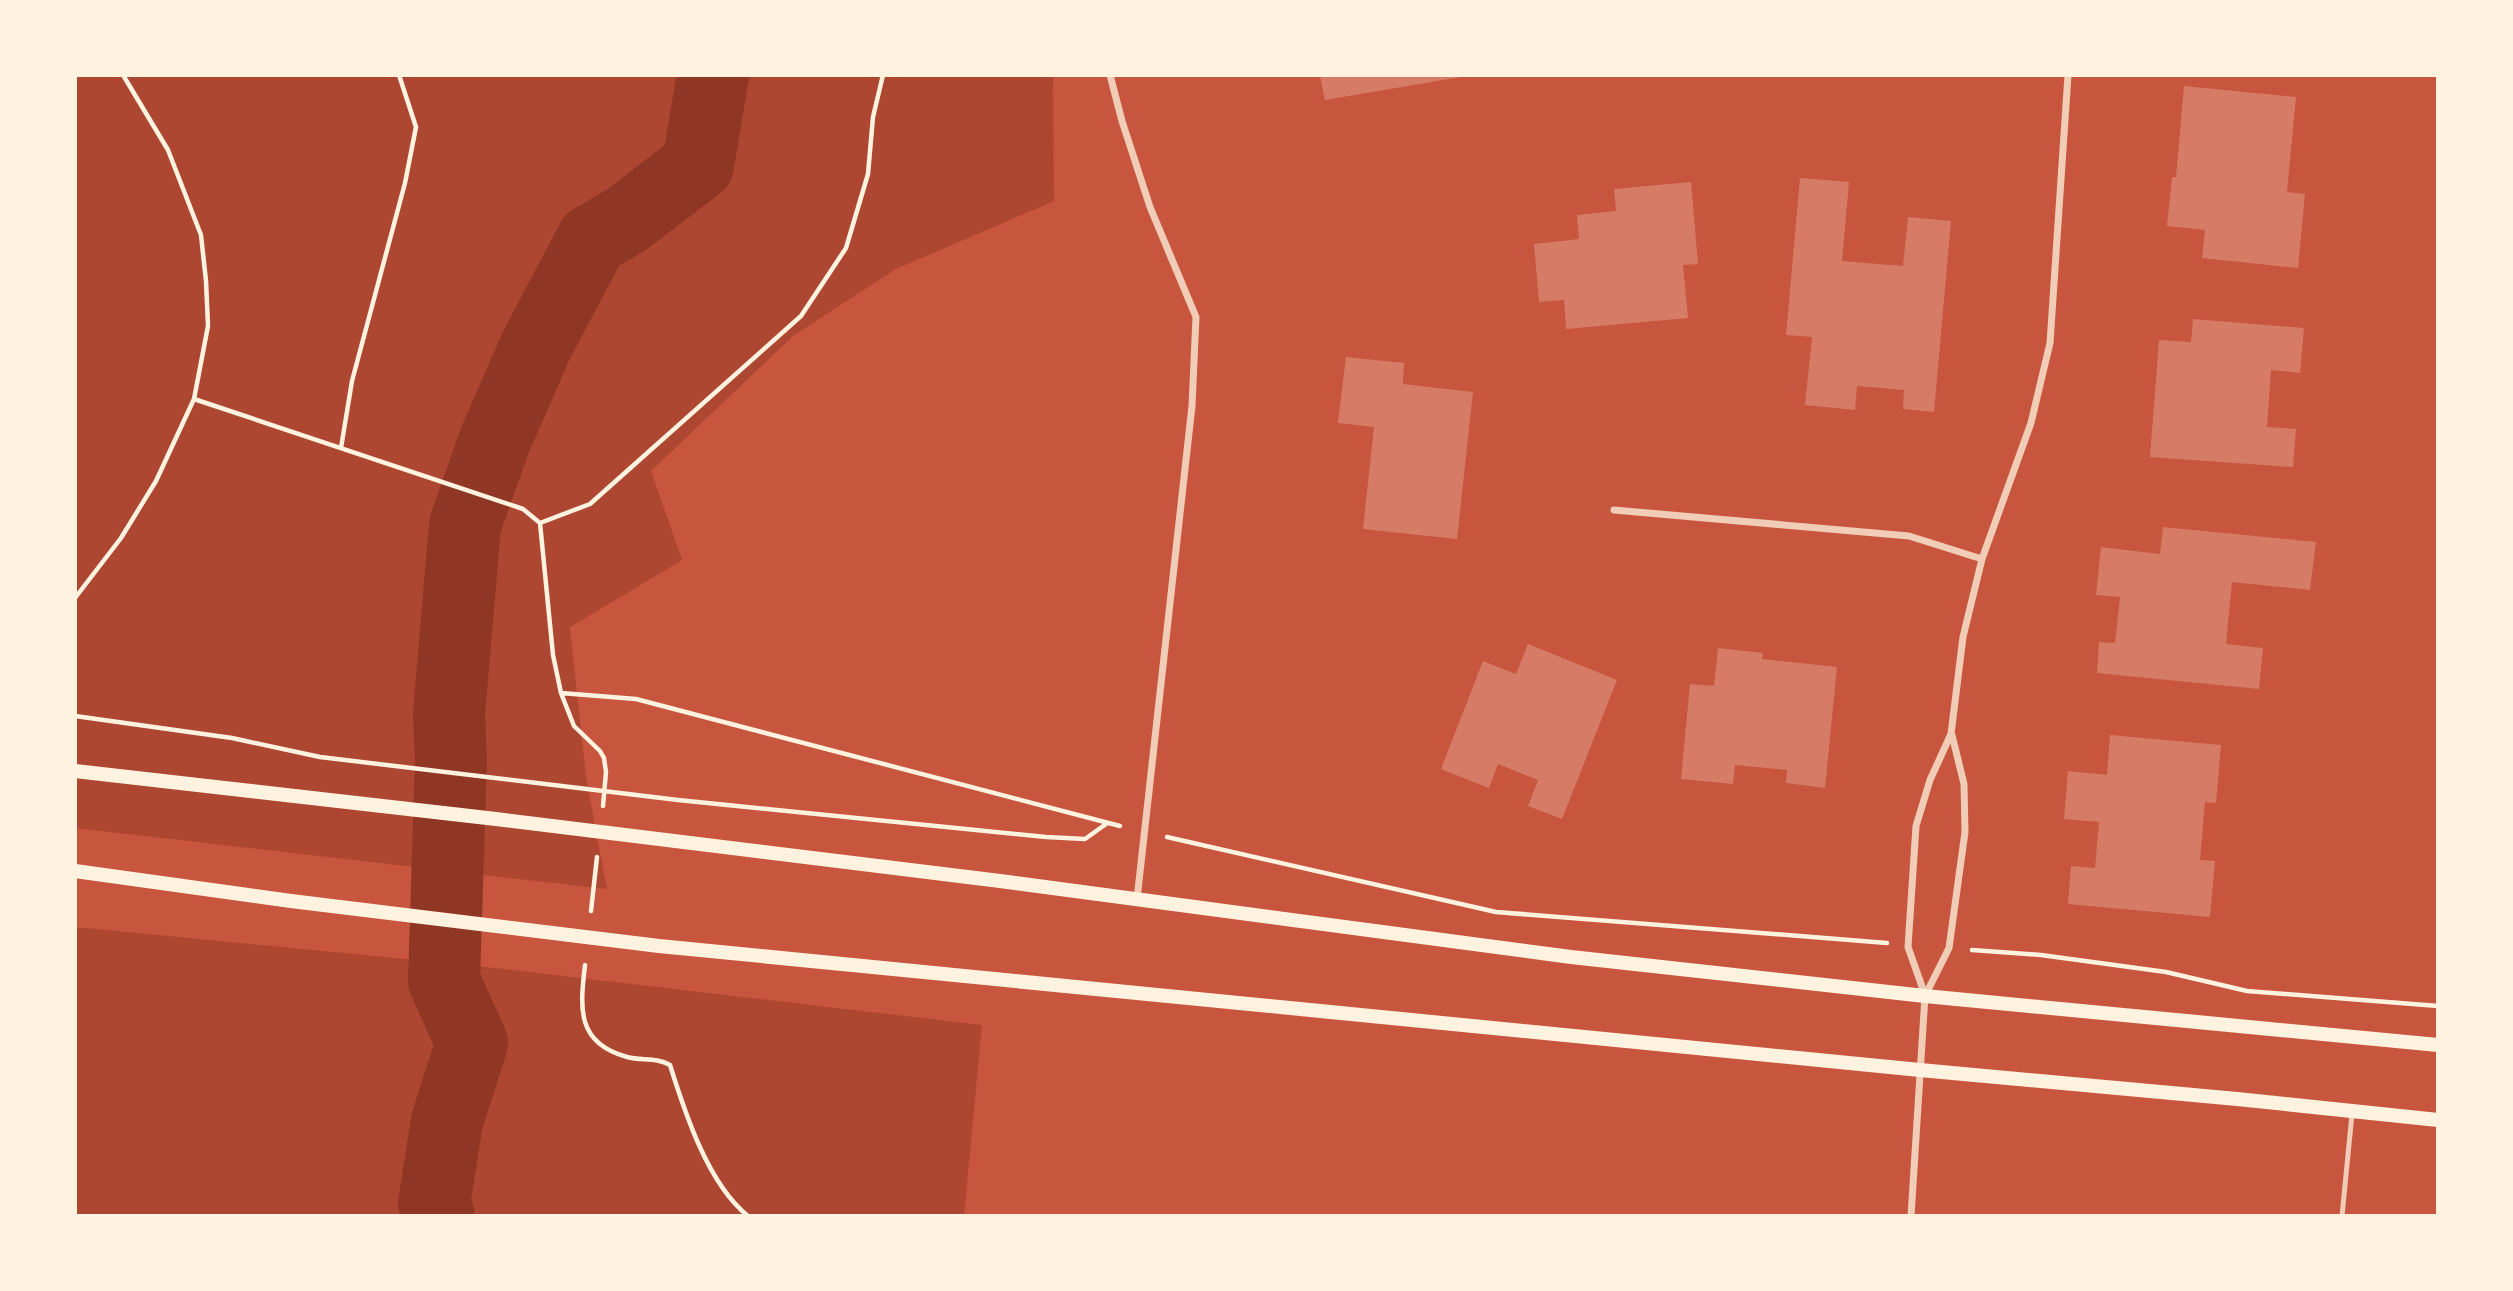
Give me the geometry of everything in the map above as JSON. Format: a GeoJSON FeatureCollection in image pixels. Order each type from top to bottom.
{"type":"FeatureCollection","features":[{"type":"Feature","properties":{"kind":"main road"},"geometry":{"type":"LineString","coordinates":[[75,771],[672,841],[1571,957],[1925,996],[2438,1045]]}},
{"type":"Feature","properties":{"kind":"main road"},"geometry":{"type":"LineString","coordinates":[[75,871],[290,901],[659,946],[2438,1120]]}},
{"type":"Feature","properties":{"kind":"street"},"geometry":{"type":"LineString","coordinates":[[1110,75],[1150,207],[1196,317],[1192,406],[1137,899]]}},
{"type":"Feature","properties":{"kind":"street"},"geometry":{"type":"LineString","coordinates":[[1912,1216],[1925,996],[1909,945],[1916,826],[1930,780],[1951,734],[1963,637],[1982,559],[2031,423],[2050,343],[2068,75]]}},
{"type":"Feature","properties":{"kind":"street"},"geometry":{"type":"LineString","coordinates":[[1614,510],[1909,536],[1982,559]]}},
{"type":"Feature","properties":{"kind":"street"},"geometry":{"type":"LineString","coordinates":[[1925,996],[1949,948],[1965,832],[1964,784],[1951,734]]}},
{"type":"Feature","properties":{"kind":"lane"},"geometry":{"type":"LineString","coordinates":[[2342,1216],[2352,1111]]}},
{"type":"Feature","properties":{"kind":"path"},"geometry":{"type":"LineString","coordinates":[[75,598],[121,538],[156,481],[194,399],[208,326],[201,235],[168,150],[123,75]]}},
{"type":"Feature","properties":{"kind":"path"},"geometry":{"type":"LineString","coordinates":[[341,448],[352,382],[405,183],[416,127],[399,75]]}},
{"type":"Feature","properties":{"kind":"path"},"geometry":{"type":"LineString","coordinates":[[540,523],[590,503],[801,316],[846,248],[868,174],[873,117],[883,75]]}},
{"type":"Feature","properties":{"kind":"path"},"geometry":{"type":"LineString","coordinates":[[194,399],[523,509],[540,523],[553,655],[561,693],[636,699],[1107,823],[1496,912],[1909,945]]}},
{"type":"Feature","properties":{"kind":"path"},"geometry":{"type":"LineString","coordinates":[[75,716],[232,738],[320,757],[678,800],[1046,837],[1085,839],[1107,823]]}},
{"type":"Feature","properties":{"kind":"path"},"geometry":{"type":"LineString","coordinates":[[1949,948],[2041,955],[2166,972],[2248,991],[2438,1006]]}},
{"type":"Feature","properties":{"kind":"shaded area"},"geometry":{"type":"Polygon","coordinates":[[[75,75],[1053,75],[1054,201],[896,269],[793,336],[651,471],[682,560],[570,627],[586,777],[607,889],[75,828],[75,75]]]}},
{"type":"Feature","properties":{"kind":"shaded area"},"geometry":{"type":"Polygon","coordinates":[[[75,927],[477,966],[982,1025],[964,1216],[75,1216],[75,927]]]}},
{"type":"Feature","properties":{"kind":"building"},"geometry":{"type":"Polygon","coordinates":[[[1320,75],[1461,75],[1461,77],[1325,100],[1320,75]]]}},
{"type":"Feature","properties":{"kind":"building"},"geometry":{"type":"Polygon","coordinates":[[[2184,86],[2296,97],[2287,192],[2305,194],[2298,268],[2202,258],[2205,230],[2167,226],[2172,177],[2176,177],[2184,86]]]}},
{"type":"Feature","properties":{"kind":"building"},"geometry":{"type":"Polygon","coordinates":[[[1800,178],[1849,182],[1842,261],[1903,266],[1908,217],[1951,221],[1934,412],[1903,409],[1904,390],[1857,386],[1855,410],[1805,405],[1812,337],[1786,335],[1800,178]]]}},
{"type":"Feature","properties":{"kind":"building"},"geometry":{"type":"Polygon","coordinates":[[[1691,182],[1698,264],[1683,265],[1688,318],[1566,329],[1564,300],[1539,302],[1534,244],[1579,239],[1577,215],[1616,211],[1614,189],[1691,182]]]}},
{"type":"Feature","properties":{"kind":"building"},"geometry":{"type":"Polygon","coordinates":[[[2193,319],[2304,328],[2300,373],[2271,370],[2267,427],[2296,429],[2293,467],[2150,457],[2159,340],[2191,342],[2193,319]]]}},
{"type":"Feature","properties":{"kind":"building"},"geometry":{"type":"Polygon","coordinates":[[[1346,357],[1404,363],[1403,384],[1473,392],[1457,539],[1363,529],[1374,427],[1338,423],[1346,357]]]}},
{"type":"Feature","properties":{"kind":"building"},"geometry":{"type":"Polygon","coordinates":[[[2163,527],[2316,542],[2310,590],[2232,582],[2226,644],[2263,648],[2259,689],[2097,673],[2099,642],[2115,643],[2120,597],[2096,595],[2101,547],[2160,554],[2163,527]]]}},
{"type":"Feature","properties":{"kind":"building"},"geometry":{"type":"Polygon","coordinates":[[[1528,644],[1617,680],[1562,819],[1528,806],[1538,780],[1498,764],[1489,788],[1441,769],[1483,661],[1516,674],[1528,644]]]}},
{"type":"Feature","properties":{"kind":"building"},"geometry":{"type":"Polygon","coordinates":[[[1718,648],[1763,653],[1762,659],[1837,667],[1825,788],[1786,783],[1787,770],[1735,765],[1733,784],[1681,779],[1690,684],[1714,686],[1718,648]]]}},
{"type":"Feature","properties":{"kind":"building"},"geometry":{"type":"Polygon","coordinates":[[[2110,735],[2221,745],[2216,803],[2205,802],[2200,860],[2215,861],[2210,917],[2068,904],[2071,866],[2095,868],[2099,822],[2064,819],[2068,771],[2107,775],[2110,735]]]}},
{"type":"Feature","properties":{"kind":"waterway"},"geometry":{"type":"LineString","coordinates":[[439,1216],[434,1204],[447,1121],[472,1043],[444,981],[451,759],[449,714],[465,525],[495,440],[536,346],[592,240],[626,220],[698,165],[713,75]]}}]}
